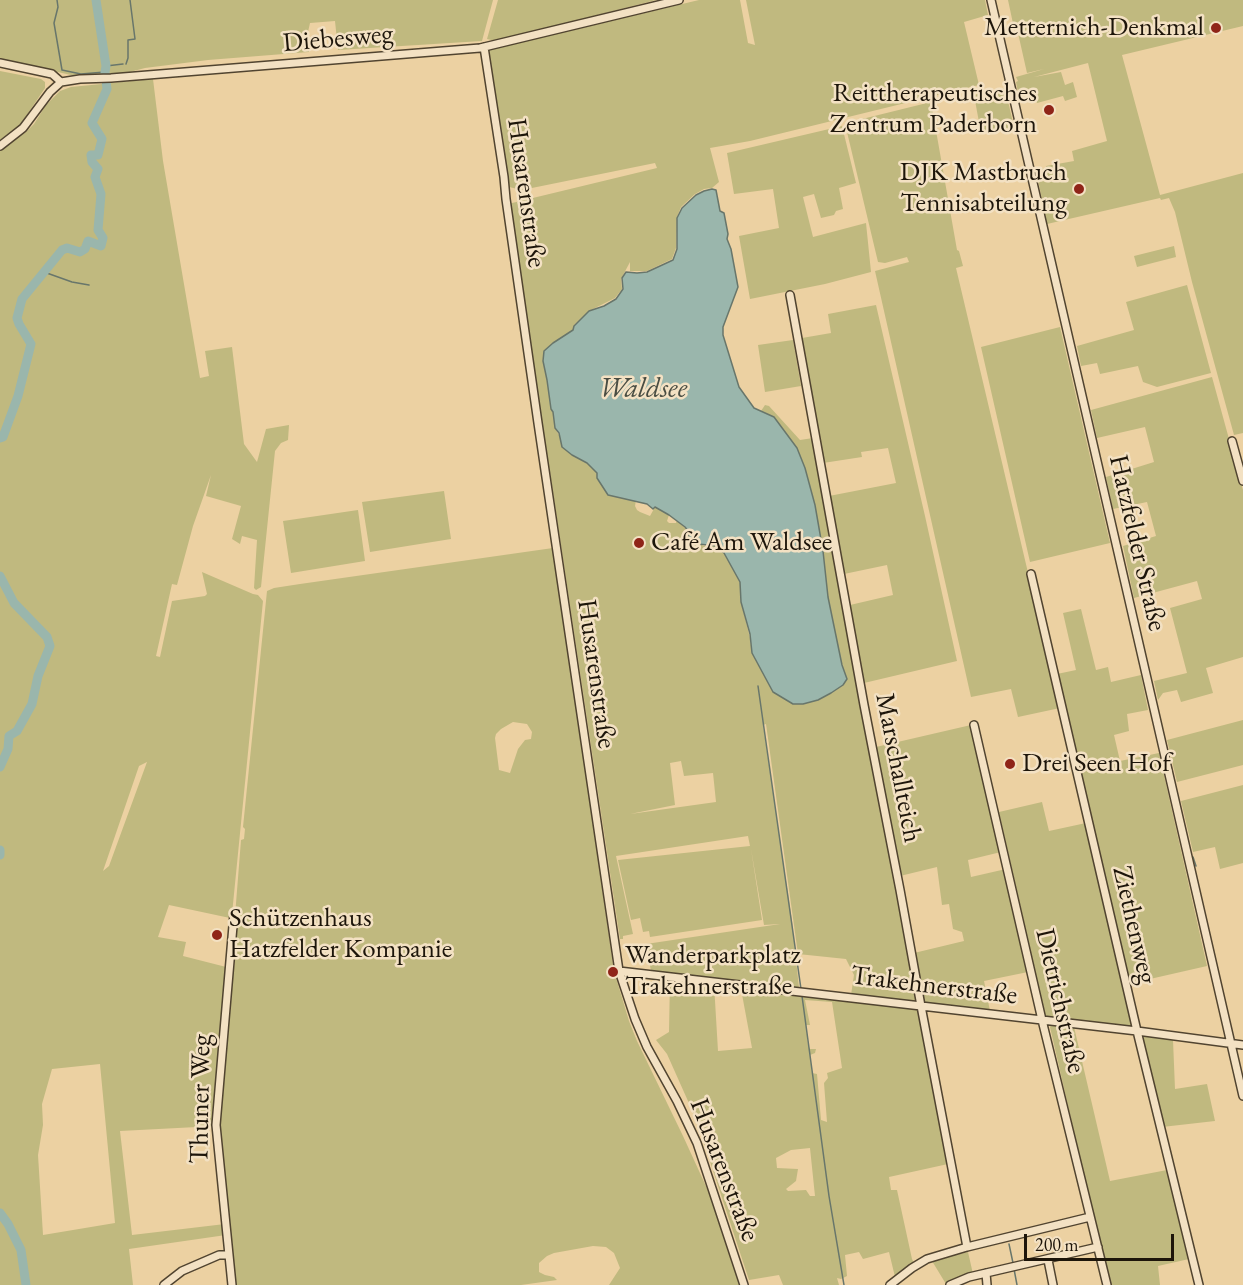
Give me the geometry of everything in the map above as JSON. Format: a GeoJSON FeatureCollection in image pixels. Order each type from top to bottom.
{"type":"FeatureCollection","features":[{"type":"Feature","properties":{"kind":"street","name":"Diebesweg"},"geometry":{"type":"LineString","coordinates":[[0,63],[52,74],[62,82],[484,47],[679,0]]}},
{"type":"Feature","properties":{"kind":"street","name":"Hatzfelder Straße"},"geometry":{"type":"LineString","coordinates":[[991,0],[1243,1096]]}},
{"type":"Feature","properties":{"kind":"street","name":"Husarenstraße"},"geometry":{"type":"LineString","coordinates":[[484,47],[619,971],[647,1047],[697,1143],[744,1285]]}},
{"type":"Feature","properties":{"kind":"street"},"geometry":{"type":"LineString","coordinates":[[0,146],[23,128],[50,92],[62,82]]}},
{"type":"Feature","properties":{"kind":"street","name":"Marschallteich"},"geometry":{"type":"LineString","coordinates":[[790,296],[862,694],[967,1247]]}},
{"type":"Feature","properties":{"kind":"street"},"geometry":{"type":"LineString","coordinates":[[1232,441],[1243,481]]}},
{"type":"Feature","properties":{"kind":"street","name":"Ziethenweg"},"geometry":{"type":"LineString","coordinates":[[1031,574],[1199,1285]]}},
{"type":"Feature","properties":{"kind":"street","name":"Dietrichstraße"},"geometry":{"type":"LineString","coordinates":[[975,725],[1042,1020],[1107,1285]]}},
{"type":"Feature","properties":{"kind":"street","name":"Thuner Weg"},"geometry":{"type":"LineString","coordinates":[[232,1285],[216,1125],[234,914]]}},
{"type":"Feature","properties":{"kind":"street","name":"Trakehnerstraße"},"geometry":{"type":"LineString","coordinates":[[619,971],[1137,1030],[1243,1045]]}},
{"type":"Feature","properties":{"kind":"street"},"geometry":{"type":"LineString","coordinates":[[890,1285],[927,1259],[1090,1217]]}},
{"type":"Feature","properties":{"kind":"street"},"geometry":{"type":"LineString","coordinates":[[950,1285],[1011,1267],[1098,1247]]}},
{"type":"Feature","properties":{"kind":"street"},"geometry":{"type":"LineString","coordinates":[[164,1285],[182,1271],[219,1255],[229,1256]]}},
{"type":"Feature","properties":{"kind":"street"},"geometry":{"type":"LineString","coordinates":[[1048,1260],[1053,1285]]}},
{"type":"Feature","properties":{"kind":"street"},"geometry":{"type":"LineString","coordinates":[[986,1274],[987,1285]]}},
{"type":"Feature","properties":{"kind":"shaded area"},"geometry":{"type":"Polygon","coordinates":[[[0,0],[493,0],[482,41],[338,50],[335,21],[310,23],[309,52],[208,60],[88,77],[0,59],[0,0]]]}},
{"type":"Feature","properties":{"kind":"shaded area"},"geometry":{"type":"Polygon","coordinates":[[[498,0],[656,0],[496,41],[487,39],[498,0]]]}},
{"type":"Feature","properties":{"kind":"shaded area"},"geometry":{"type":"Polygon","coordinates":[[[699,0],[740,0],[748,43],[755,45],[746,0],[985,0],[988,15],[964,22],[979,85],[750,141],[710,148],[719,182],[712,188],[695,194],[681,207],[677,217],[676,248],[672,259],[647,271],[630,271],[630,262],[621,279],[622,289],[615,298],[589,311],[574,325],[573,330],[545,363],[555,428],[572,455],[587,463],[597,473],[597,479],[617,496],[636,500],[635,506],[640,512],[650,516],[655,507],[669,515],[667,521],[669,523],[676,523],[677,520],[703,546],[717,546],[721,549],[740,582],[741,602],[752,653],[773,692],[803,704],[831,693],[847,679],[828,597],[815,505],[805,468],[797,448],[774,417],[761,411],[765,405],[769,406],[800,440],[813,438],[917,1002],[851,995],[854,975],[846,959],[798,954],[766,724],[763,725],[792,921],[799,988],[651,971],[646,944],[780,924],[764,925],[751,849],[762,920],[650,937],[649,931],[643,932],[640,918],[631,920],[618,860],[750,846],[748,836],[616,856],[633,934],[620,939],[508,204],[657,168],[655,163],[522,190],[509,187],[489,50],[699,0]],[[681,761],[670,763],[675,805],[630,814],[716,802],[713,773],[684,776],[681,761]]]}},
{"type":"Feature","properties":{"kind":"shaded area"},"geometry":{"type":"Polygon","coordinates":[[[1008,0],[1243,0],[1243,26],[1122,55],[1160,195],[1243,173],[1243,433],[1234,435],[1175,212],[1169,198],[1161,200],[1160,198],[1047,224],[1036,170],[1074,161],[1072,151],[1107,141],[1088,63],[1034,77],[1061,72],[1065,85],[1073,82],[1077,97],[1065,101],[1063,96],[1037,103],[1034,92],[1019,97],[1016,77],[1044,69],[1027,73],[1008,0]]]}},
{"type":"Feature","properties":{"kind":"shaded area"},"geometry":{"type":"Polygon","coordinates":[[[0,71],[41,79],[45,82],[45,88],[20,125],[0,140],[0,71]]]}},
{"type":"Feature","properties":{"kind":"shaded area"},"geometry":{"type":"Polygon","coordinates":[[[153,79],[163,161],[200,378],[209,376],[205,351],[232,347],[244,444],[257,462],[266,429],[289,425],[288,440],[281,443],[275,451],[261,587],[256,590],[254,588],[257,540],[242,536],[240,544],[232,539],[241,506],[206,496],[211,475],[193,526],[177,585],[172,584],[156,656],[160,657],[172,601],[207,594],[202,572],[258,595],[263,601],[232,914],[230,918],[169,905],[158,937],[186,942],[183,956],[234,969],[237,927],[240,920],[235,916],[241,840],[244,839],[245,829],[243,827],[267,591],[300,584],[553,548],[614,971],[637,1041],[716,1208],[741,1285],[609,1285],[620,1268],[614,1253],[606,1247],[593,1246],[547,1256],[539,1263],[539,1272],[557,1280],[521,1285],[232,1285],[226,1235],[129,1249],[133,1285],[0,1285],[0,150],[26,132],[46,105],[60,91],[71,87],[153,79]],[[513,722],[501,729],[495,738],[499,770],[510,773],[518,749],[525,740],[531,739],[532,732],[527,724],[513,722]],[[147,762],[139,766],[103,871],[109,866],[147,762]],[[100,1064],[52,1069],[42,1104],[43,1125],[38,1155],[43,1235],[115,1223],[100,1064]],[[216,1126],[120,1131],[132,1235],[225,1224],[216,1126]]]}},
{"type":"Feature","properties":{"kind":"shaded area"},"geometry":{"type":"Polygon","coordinates":[[[1005,88],[1014,127],[981,133],[974,95],[1005,88]]]}},
{"type":"Feature","properties":{"kind":"shaded area"},"geometry":{"type":"Polygon","coordinates":[[[931,102],[957,250],[963,266],[956,268],[1060,708],[1018,717],[1011,689],[971,697],[875,271],[909,262],[907,257],[885,263],[878,262],[847,132],[850,122],[931,102]]]}},
{"type":"Feature","properties":{"kind":"shaded area"},"geometry":{"type":"Polygon","coordinates":[[[842,126],[856,183],[839,188],[843,209],[836,211],[834,215],[821,218],[814,194],[803,197],[813,237],[866,223],[871,272],[750,299],[739,236],[779,228],[773,189],[734,194],[727,153],[842,126]]]}},
{"type":"Feature","properties":{"kind":"shaded area"},"geometry":{"type":"Polygon","coordinates":[[[1174,246],[1176,257],[1137,267],[1134,256],[1174,246]]]}},
{"type":"Feature","properties":{"kind":"shaded area"},"geometry":{"type":"Polygon","coordinates":[[[1187,285],[1211,373],[1157,387],[1143,382],[1138,366],[1100,374],[1097,363],[1081,366],[1077,346],[1134,330],[1126,302],[1187,285]]]}},
{"type":"Feature","properties":{"kind":"shaded area"},"geometry":{"type":"Polygon","coordinates":[[[876,305],[957,661],[864,683],[850,605],[893,595],[887,565],[844,574],[829,496],[896,483],[888,448],[861,452],[862,457],[823,463],[802,338],[831,333],[828,314],[876,305]]]}},
{"type":"Feature","properties":{"kind":"shaded area"},"geometry":{"type":"Polygon","coordinates":[[[1060,327],[1110,543],[1030,562],[981,347],[1060,327]]]}},
{"type":"Feature","properties":{"kind":"shaded area"},"geometry":{"type":"Polygon","coordinates":[[[793,340],[801,386],[765,392],[758,345],[793,340]]]}},
{"type":"Feature","properties":{"kind":"shaded area"},"geometry":{"type":"Polygon","coordinates":[[[1212,377],[1243,490],[1243,657],[1206,668],[1213,693],[1181,702],[1177,690],[1163,693],[1158,700],[1154,681],[1187,673],[1170,608],[1202,599],[1197,581],[1134,598],[1123,546],[1156,536],[1147,502],[1113,509],[1106,477],[1154,462],[1145,427],[1097,438],[1091,410],[1212,377]]]}},
{"type":"Feature","properties":{"kind":"shaded area"},"geometry":{"type":"Polygon","coordinates":[[[444,491],[451,539],[370,552],[362,502],[444,491]]]}},
{"type":"Feature","properties":{"kind":"shaded area"},"geometry":{"type":"Polygon","coordinates":[[[358,510],[365,561],[291,573],[283,521],[358,510]]]}},
{"type":"Feature","properties":{"kind":"shaded area"},"geometry":{"type":"Polygon","coordinates":[[[1081,609],[1096,670],[1108,667],[1111,682],[1141,675],[1148,710],[1127,714],[1129,731],[1114,735],[1120,761],[1159,753],[1207,966],[1128,984],[1057,674],[1076,670],[1063,613],[1081,609]]]}},
{"type":"Feature","properties":{"kind":"shaded area"},"geometry":{"type":"Polygon","coordinates":[[[1243,720],[1243,765],[1177,782],[1167,740],[1243,720]]]}},
{"type":"Feature","properties":{"kind":"shaded area"},"geometry":{"type":"Polygon","coordinates":[[[971,725],[1001,852],[968,860],[971,877],[1006,869],[1028,972],[984,981],[990,1011],[923,1003],[914,953],[964,941],[962,932],[953,929],[949,904],[942,905],[937,867],[900,876],[876,747],[971,725]]]}},
{"type":"Feature","properties":{"kind":"shaded area"},"geometry":{"type":"Polygon","coordinates":[[[1243,785],[1243,863],[1220,869],[1215,847],[1193,852],[1181,801],[1243,785]]]}},
{"type":"Feature","properties":{"kind":"shaded area"},"geometry":{"type":"Polygon","coordinates":[[[1042,802],[1049,831],[1086,823],[1133,1029],[1046,1018],[999,812],[1042,802]]]}},
{"type":"Feature","properties":{"kind":"shaded area"},"geometry":{"type":"Polygon","coordinates":[[[670,979],[714,984],[718,1051],[752,1048],[741,989],[918,1009],[948,1164],[889,1177],[891,1190],[897,1190],[915,1265],[895,1277],[889,1252],[863,1259],[859,1252],[845,1255],[847,1276],[837,1278],[839,1285],[783,1285],[779,1275],[749,1280],[696,1119],[667,1054],[656,1040],[669,1032],[670,979]],[[805,1000],[810,1025],[806,1025],[808,1045],[810,1049],[816,1049],[815,1053],[810,1055],[812,1073],[817,1074],[821,1120],[827,1122],[824,1083],[828,1078],[827,1073],[842,1068],[832,1002],[805,1000]],[[810,1148],[791,1150],[776,1158],[777,1168],[798,1169],[796,1181],[786,1189],[788,1191],[806,1190],[810,1196],[815,1196],[810,1148]]]}},
{"type":"Feature","properties":{"kind":"shaded area"},"geometry":{"type":"Polygon","coordinates":[[[1051,1024],[1074,1027],[1110,1181],[1167,1170],[1189,1259],[1158,1266],[1160,1285],[1109,1285],[1051,1024]]]}},
{"type":"Feature","properties":{"kind":"shaded area"},"geometry":{"type":"Polygon","coordinates":[[[1140,1035],[1173,1040],[1175,1089],[1207,1084],[1215,1121],[1162,1127],[1140,1035]]]}},
{"type":"Feature","properties":{"kind":"shaded area"},"geometry":{"type":"Polygon","coordinates":[[[968,1252],[973,1274],[957,1278],[946,1284],[932,1261],[968,1252]]]}},
{"type":"Feature","properties":{"kind":"water","name":"Waldsee"},"geometry":{"type":"Polygon","coordinates":[[[712,189],[716,190],[720,211],[724,213],[727,239],[738,287],[723,327],[723,335],[739,387],[754,408],[774,417],[797,448],[805,468],[815,505],[828,597],[847,679],[843,685],[831,693],[803,704],[793,704],[773,692],[752,653],[750,634],[741,602],[740,582],[724,553],[717,546],[698,544],[689,537],[689,532],[685,527],[655,507],[653,509],[647,504],[608,495],[597,478],[597,473],[587,463],[562,447],[551,409],[543,361],[544,351],[573,330],[574,326],[589,311],[616,299],[623,289],[622,278],[626,272],[647,272],[673,260],[677,249],[677,218],[682,208],[696,195],[712,189]]]}},
{"type":"Feature","properties":{"kind":"waterway"},"geometry":{"type":"LineString","coordinates":[[57,0],[58,7],[54,23],[62,70],[81,74],[105,72]]}},
{"type":"Feature","properties":{"kind":"waterway"},"geometry":{"type":"LineString","coordinates":[[0,438],[3,437],[18,396],[31,344],[17,318],[22,299],[62,250],[67,248],[80,252],[85,249],[88,241],[101,246],[103,238],[98,230],[101,194],[95,177],[98,169],[92,162],[91,155],[98,155],[102,139],[92,123],[107,89],[106,66],[96,0]]}},
{"type":"Feature","properties":{"kind":"waterway"},"geometry":{"type":"LineString","coordinates":[[126,64],[128,40],[135,39],[130,0]]}},
{"type":"Feature","properties":{"kind":"waterway"},"geometry":{"type":"LineString","coordinates":[[106,66],[123,64]]}},
{"type":"Feature","properties":{"kind":"waterway"},"geometry":{"type":"LineString","coordinates":[[44,272],[72,282],[89,285]]}},
{"type":"Feature","properties":{"kind":"waterway"},"geometry":{"type":"LineString","coordinates":[[0,576],[14,603],[47,637],[50,646],[38,676],[32,704],[17,731],[9,736],[8,749],[0,767]]}},
{"type":"Feature","properties":{"kind":"waterway"},"geometry":{"type":"LineString","coordinates":[[758,686],[801,989]]}},
{"type":"Feature","properties":{"kind":"waterway"},"geometry":{"type":"LineString","coordinates":[[0,850],[0,855]]}},
{"type":"Feature","properties":{"kind":"waterway"},"geometry":{"type":"LineString","coordinates":[[1193,857],[1196,866]]}},
{"type":"Feature","properties":{"kind":"waterway"},"geometry":{"type":"LineString","coordinates":[[802,996],[829,1196],[844,1285]]}},
{"type":"Feature","properties":{"kind":"waterway"},"geometry":{"type":"LineString","coordinates":[[0,1213],[21,1250],[26,1285]]}},
{"type":"Feature","properties":{"kind":"waterway"},"geometry":{"type":"LineString","coordinates":[[1009,1244],[1013,1263]]}},
{"type":"Feature","properties":{"kind":"waterway"},"geometry":{"type":"LineString","coordinates":[[1014,1269],[1017,1285]]}},
{"type":"Feature","properties":{"kind":"place","name":"Metternich-Denkmal"},"geometry":{"type":"Point","coordinates":[1216,28]}},
{"type":"Feature","properties":{"kind":"place","name":"Reittherapeutisches Zentrum Paderborn"},"geometry":{"type":"Point","coordinates":[1049,110]}},
{"type":"Feature","properties":{"kind":"place","name":"DJK Mastbruch Tennisabteilung"},"geometry":{"type":"Point","coordinates":[1079,189]}},
{"type":"Feature","properties":{"kind":"place","name":"Café Am Waldsee"},"geometry":{"type":"Point","coordinates":[639,543]}},
{"type":"Feature","properties":{"kind":"place","name":"Drei Seen Hof"},"geometry":{"type":"Point","coordinates":[1010,764]}},
{"type":"Feature","properties":{"kind":"place","name":"Schützenhaus Hatzfelder Kompanie"},"geometry":{"type":"Point","coordinates":[217,935]}},
{"type":"Feature","properties":{"kind":"place","name":"Wanderparkplatz Trakehnerstraße"},"geometry":{"type":"Point","coordinates":[613,972]}}]}
